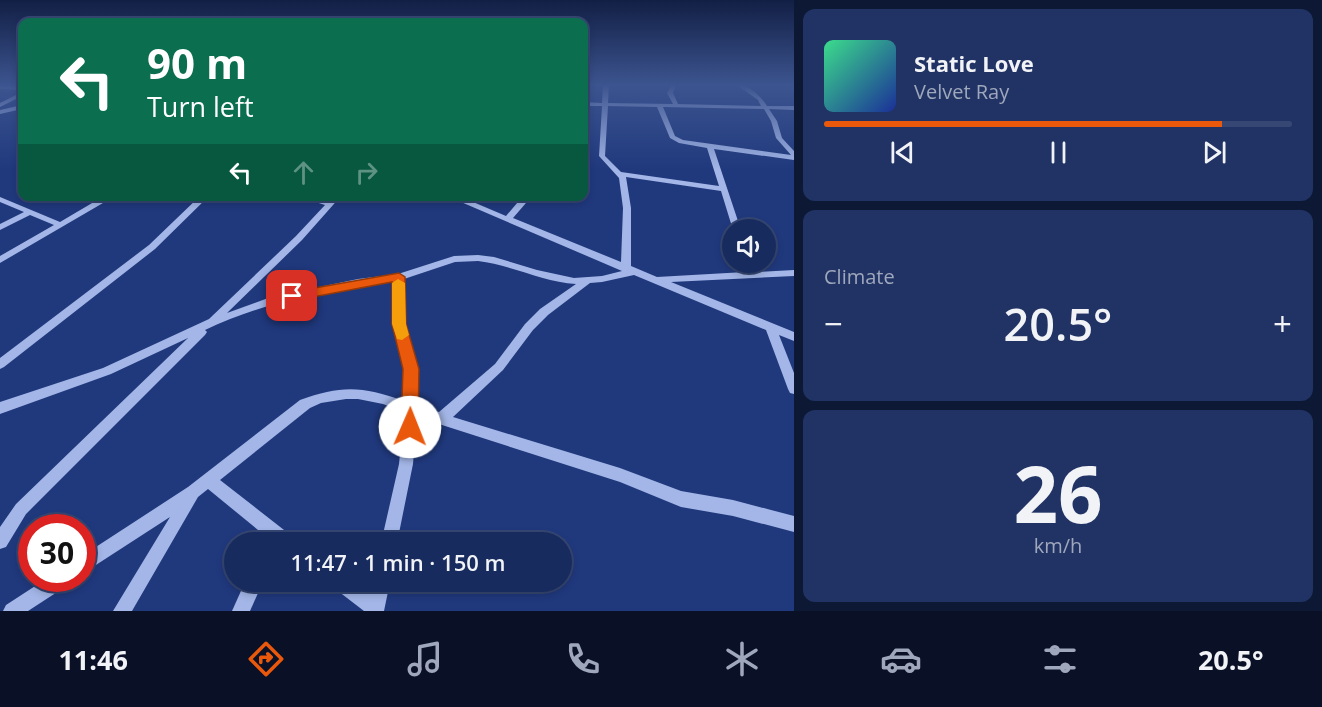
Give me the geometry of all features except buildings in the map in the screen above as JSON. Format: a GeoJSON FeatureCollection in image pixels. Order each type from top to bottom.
{"type":"FeatureCollection","features":[{"type":"Feature","properties":{"kind":"street"},"geometry":{"type":"LineString","coordinates":[[604,114],[602,156],[623,178],[627,208],[629,271]]}},
{"type":"Feature","properties":{"kind":"street"},"geometry":{"type":"LineString","coordinates":[[663,114],[675,140],[794,156]]}},
{"type":"Feature","properties":{"kind":"street"},"geometry":{"type":"LineString","coordinates":[[769,114],[779,138],[794,156]]}},
{"type":"Feature","properties":{"kind":"street"},"geometry":{"type":"LineString","coordinates":[[710,146],[733,219]]}},
{"type":"Feature","properties":{"kind":"street"},"geometry":{"type":"LineString","coordinates":[[620,174],[724,189]]}},
{"type":"Feature","properties":{"kind":"street"},"geometry":{"type":"LineString","coordinates":[[0,199],[28,213],[61,225]]}},
{"type":"Feature","properties":{"kind":"street"},"geometry":{"type":"LineString","coordinates":[[0,260],[102,201]]}},
{"type":"Feature","properties":{"kind":"street"},"geometry":{"type":"LineString","coordinates":[[0,364],[152,247],[193,201]]}},
{"type":"Feature","properties":{"kind":"street"},"geometry":{"type":"LineString","coordinates":[[0,541],[21,509],[299,238],[332,201]]}},
{"type":"Feature","properties":{"kind":"street"},"geometry":{"type":"LineString","coordinates":[[468,201],[507,220],[629,271],[794,337]]}},
{"type":"Feature","properties":{"kind":"street"},"geometry":{"type":"LineString","coordinates":[[507,220],[524,201]]}},
{"type":"Feature","properties":{"kind":"street"},"geometry":{"type":"LineString","coordinates":[[0,226],[28,213]]}},
{"type":"Feature","properties":{"kind":"street"},"geometry":{"type":"LineString","coordinates":[[0,408],[107,370],[210,323],[271,301],[399,277],[454,259],[494,260],[557,279],[586,282],[629,271]]}},
{"type":"Feature","properties":{"kind":"street"},"geometry":{"type":"LineString","coordinates":[[652,280],[794,273]]}},
{"type":"Feature","properties":{"kind":"street"},"geometry":{"type":"LineString","coordinates":[[391,532],[406,464],[410,409],[411,369],[399,324],[399,277]]}},
{"type":"Feature","properties":{"kind":"street"},"geometry":{"type":"LineString","coordinates":[[441,419],[499,368],[529,327],[544,312],[586,282]]}},
{"type":"Feature","properties":{"kind":"street"},"geometry":{"type":"LineString","coordinates":[[770,327],[794,389]]}},
{"type":"Feature","properties":{"kind":"street"},"geometry":{"type":"LineString","coordinates":[[96,557],[193,492],[305,404],[322,396],[339,392],[369,394],[620,475],[681,499],[733,508],[794,524]]}},
{"type":"Feature","properties":{"kind":"street"},"geometry":{"type":"LineString","coordinates":[[208,480],[269,532]]}},
{"type":"Feature","properties":{"kind":"street"},"geometry":{"type":"LineString","coordinates":[[122,611],[193,492]]}},
{"type":"Feature","properties":{"kind":"street"},"geometry":{"type":"LineString","coordinates":[[12,611],[42,592]]}},
{"type":"Feature","properties":{"kind":"street"},"geometry":{"type":"LineString","coordinates":[[241,611],[250,592]]}},
{"type":"Feature","properties":{"kind":"street"},"geometry":{"type":"LineString","coordinates":[[352,592],[376,610],[379,592]]}},
{"type":"Feature","properties":{"kind":"slow traffic"},"geometry":{"type":"LineString","coordinates":[[398,283],[399,324],[402,335]]}},
{"type":"Feature","properties":{"kind":"route"},"geometry":{"type":"LineString","coordinates":[[292,296],[358,282],[399,277],[399,324],[411,369],[410,427]]}}]}
